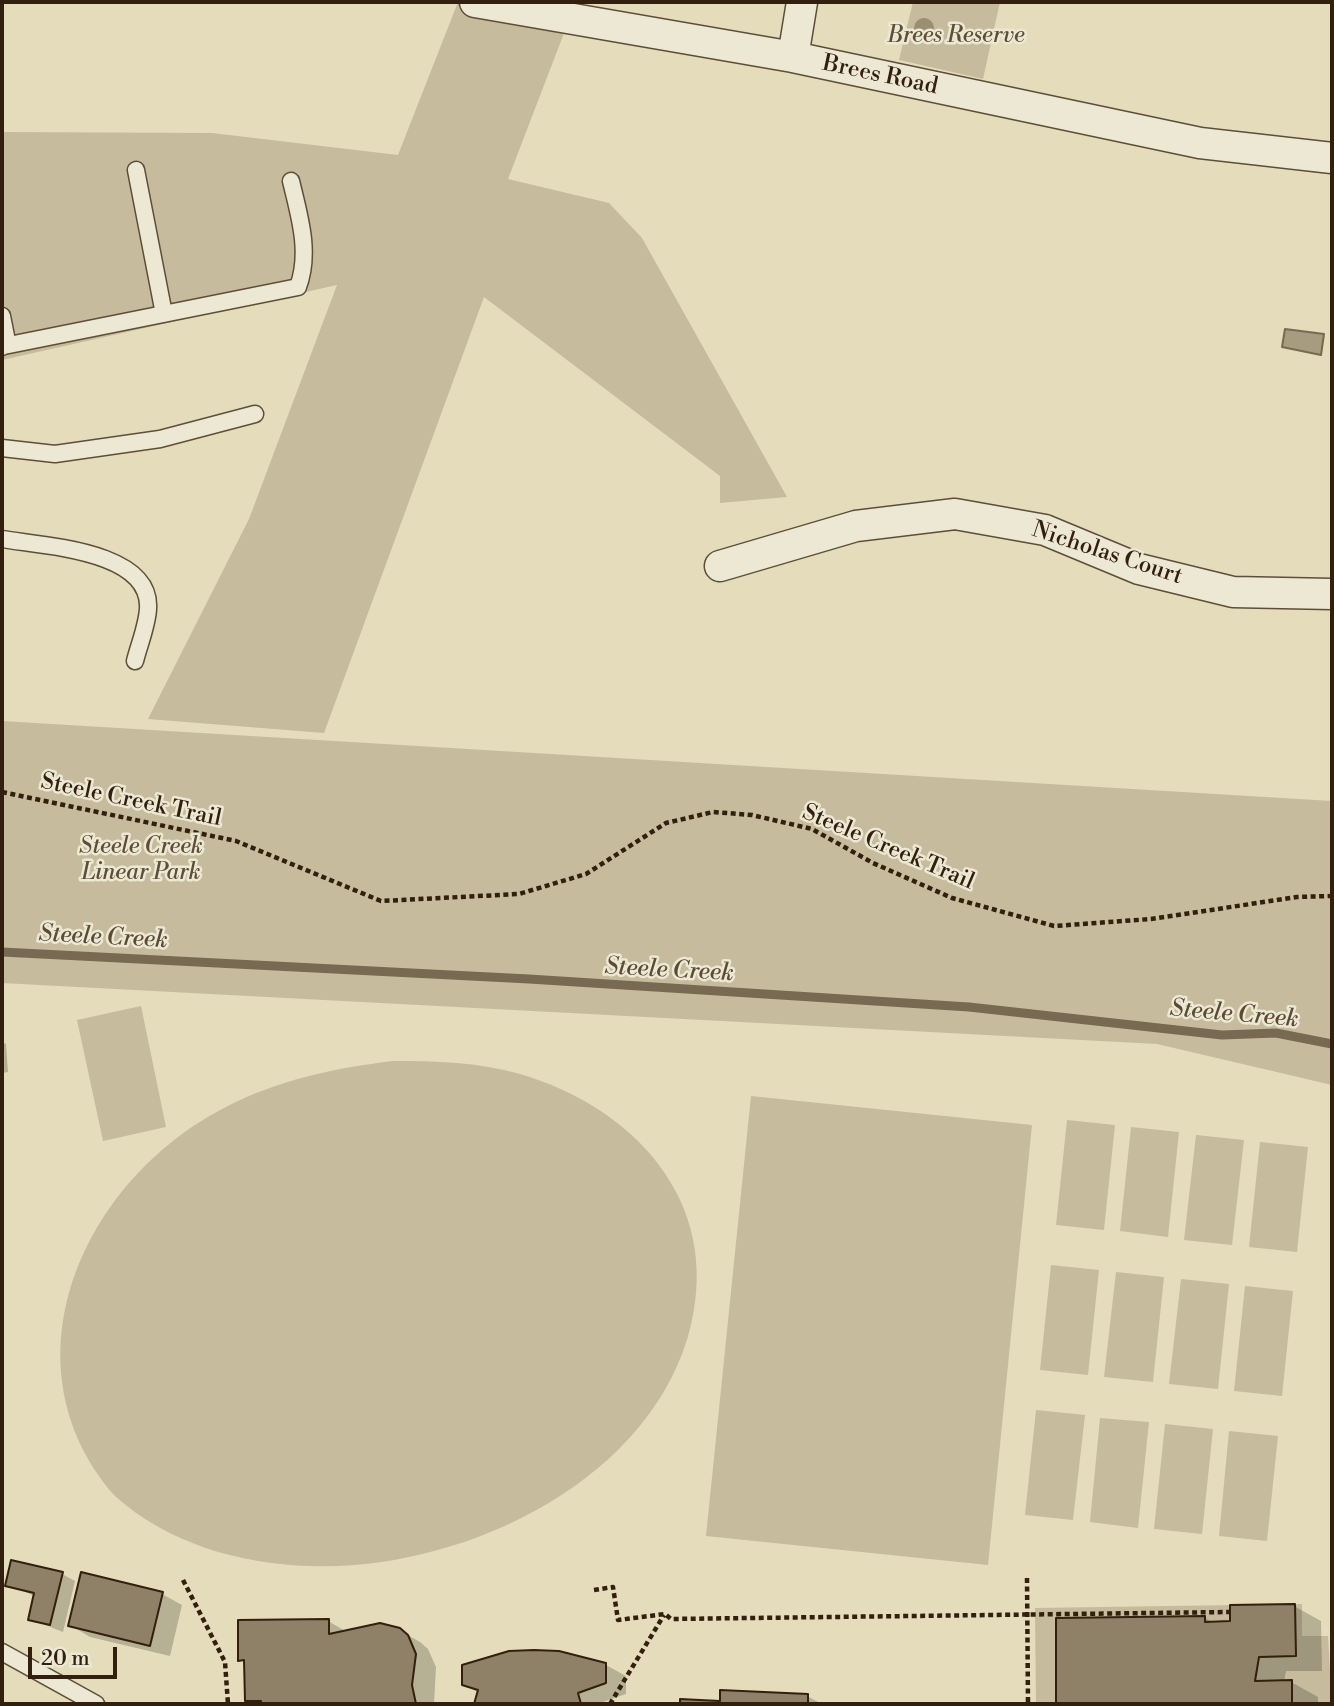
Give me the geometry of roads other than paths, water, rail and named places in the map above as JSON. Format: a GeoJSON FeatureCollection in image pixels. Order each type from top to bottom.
{"type":"FeatureCollection","features":[{"type":"Feature","properties":{"kind":"street","name":"Brees Road"},"geometry":{"type":"LineString","coordinates":[[475,2],[793,57],[1200,143],[1332,159]]}},
{"type":"Feature","properties":{"kind":"street"},"geometry":{"type":"LineString","coordinates":[[793,57],[802,2]]}},
{"type":"Feature","properties":{"kind":"street","name":"Brees Road"},"geometry":{"type":"LineString","coordinates":[[1284,152],[1332,142]]}},
{"type":"Feature","properties":{"kind":"street","name":"Nicholas Court"},"geometry":{"type":"LineString","coordinates":[[720,566],[856,526],[955,514],[1045,530],[1139,569],[1233,592],[1332,594]]}},
{"type":"Feature","properties":{"kind":"lane"},"geometry":{"type":"LineString","coordinates":[[136,170],[164,314]]}},
{"type":"Feature","properties":{"kind":"lane"},"geometry":{"type":"LineString","coordinates":[[2,316],[6,336],[3,347],[298,287],[303,273],[304,238],[291,181]]}},
{"type":"Feature","properties":{"kind":"lane"},"geometry":{"type":"LineString","coordinates":[[2,448],[55,454],[160,439],[256,414]]}},
{"type":"Feature","properties":{"kind":"lane"},"geometry":{"type":"LineString","coordinates":[[2,539],[92,554],[125,568],[143,583],[149,608],[135,661]]}},
{"type":"Feature","properties":{"kind":"lane"},"geometry":{"type":"LineString","coordinates":[[2,1652],[96,1704]]}},
{"type":"Feature","properties":{"kind":"waterway","name":"Steele Creek"},"geometry":{"type":"LineString","coordinates":[[2,952],[529,979],[969,1007],[1222,1035],[1276,1033],[1332,1044]]}},
{"type":"Feature","properties":{"kind":"park label","name":"Brees Reserve"},"geometry":{"type":"Point","coordinates":[956,36]}},
{"type":"Feature","properties":{"kind":"park label","name":"Steele Creek Linear Park"},"geometry":{"type":"Point","coordinates":[141,860]}}]}
